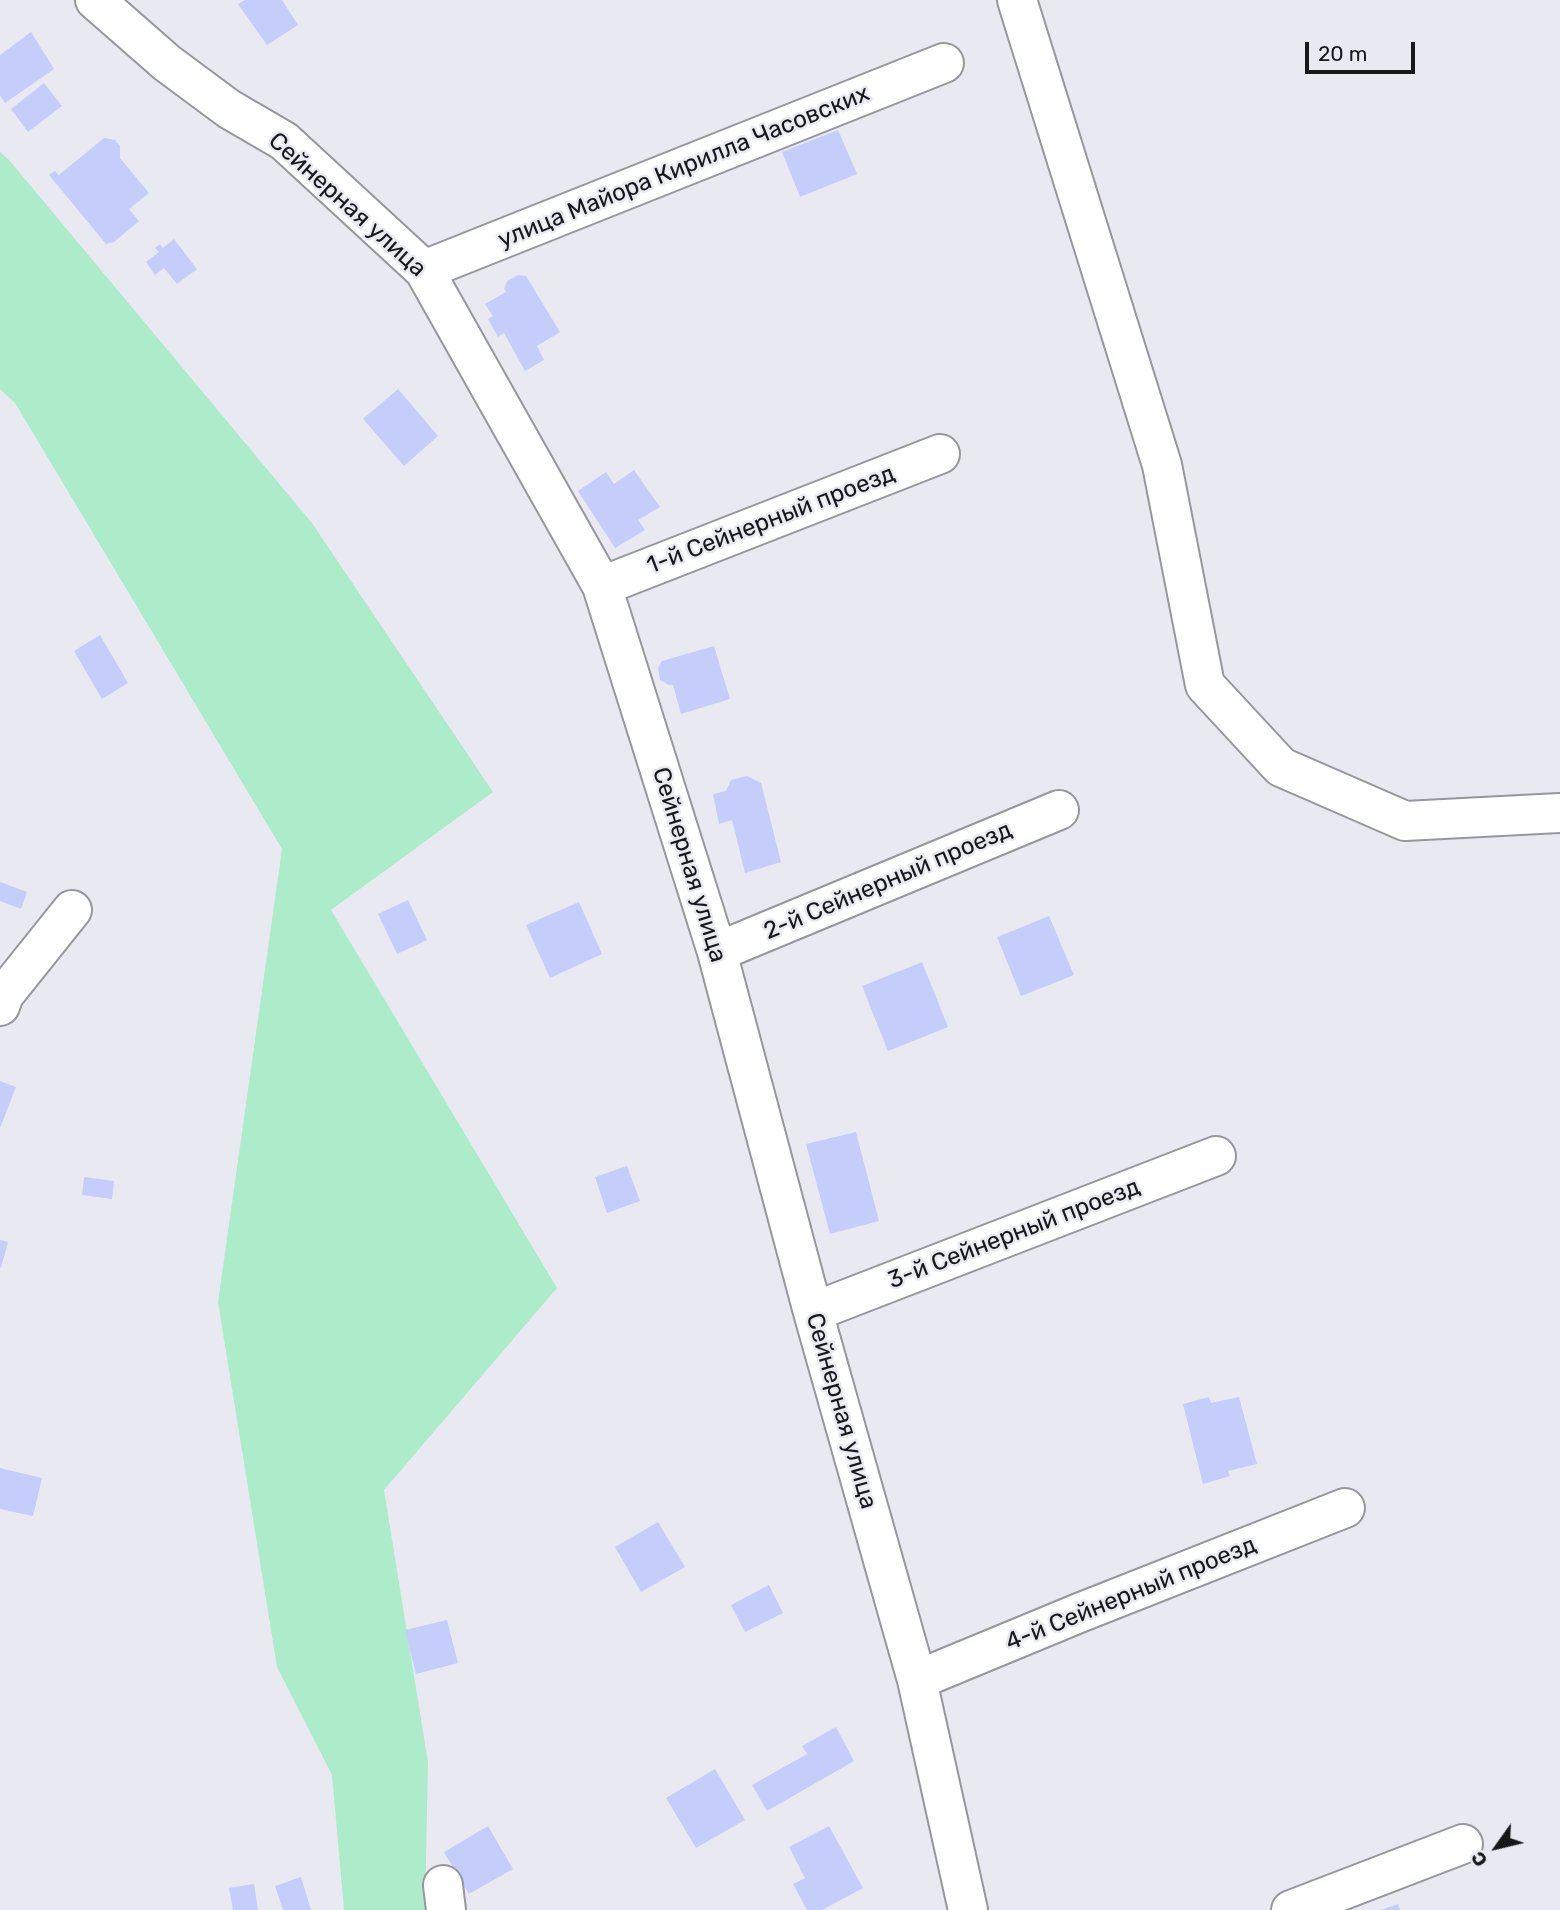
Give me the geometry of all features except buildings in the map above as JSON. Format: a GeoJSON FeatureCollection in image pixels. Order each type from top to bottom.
{"type":"FeatureCollection","features":[{"type":"Feature","properties":{"kind":"lane"},"geometry":{"type":"LineString","coordinates":[[1017,0],[1163,466],[1205,685],[1281,766],[1405,821],[1560,813]]}},
{"type":"Feature","properties":{"kind":"lane","name":"Сейнерная улица"},"geometry":{"type":"LineString","coordinates":[[110,3],[167,63],[229,109],[284,141],[424,270],[602,586],[717,952],[813,1312],[917,1680],[968,1910]]}},
{"type":"Feature","properties":{"kind":"lane","name":"улица Майора Кирилла Часовских"},"geometry":{"type":"LineString","coordinates":[[424,270],[944,64]]}},
{"type":"Feature","properties":{"kind":"lane","name":"1-й Сейнерный проезд"},"geometry":{"type":"LineString","coordinates":[[602,586],[940,454]]}},
{"type":"Feature","properties":{"kind":"lane","name":"2-й Сейнерный проезд"},"geometry":{"type":"LineString","coordinates":[[717,952],[1059,810]]}},
{"type":"Feature","properties":{"kind":"lane"},"geometry":{"type":"LineString","coordinates":[[0,1006],[4,995],[72,910]]}},
{"type":"Feature","properties":{"kind":"lane","name":"3-й Сейнерный проезд"},"geometry":{"type":"LineString","coordinates":[[813,1312],[1216,1156]]}},
{"type":"Feature","properties":{"kind":"lane","name":"4-й Сейнерный проезд"},"geometry":{"type":"LineString","coordinates":[[917,1680],[1345,1508]]}},
{"type":"Feature","properties":{"kind":"lane"},"geometry":{"type":"LineString","coordinates":[[1291,1910],[1463,1844]]}},
{"type":"Feature","properties":{"kind":"green space"},"geometry":{"type":"Polygon","coordinates":[[[0,152],[312,523],[493,792],[331,910],[557,1288],[384,1490],[428,1762],[425,1910],[344,1910],[332,1775],[277,1667],[218,1302],[282,849],[15,403],[0,389],[0,152]]]}}]}
